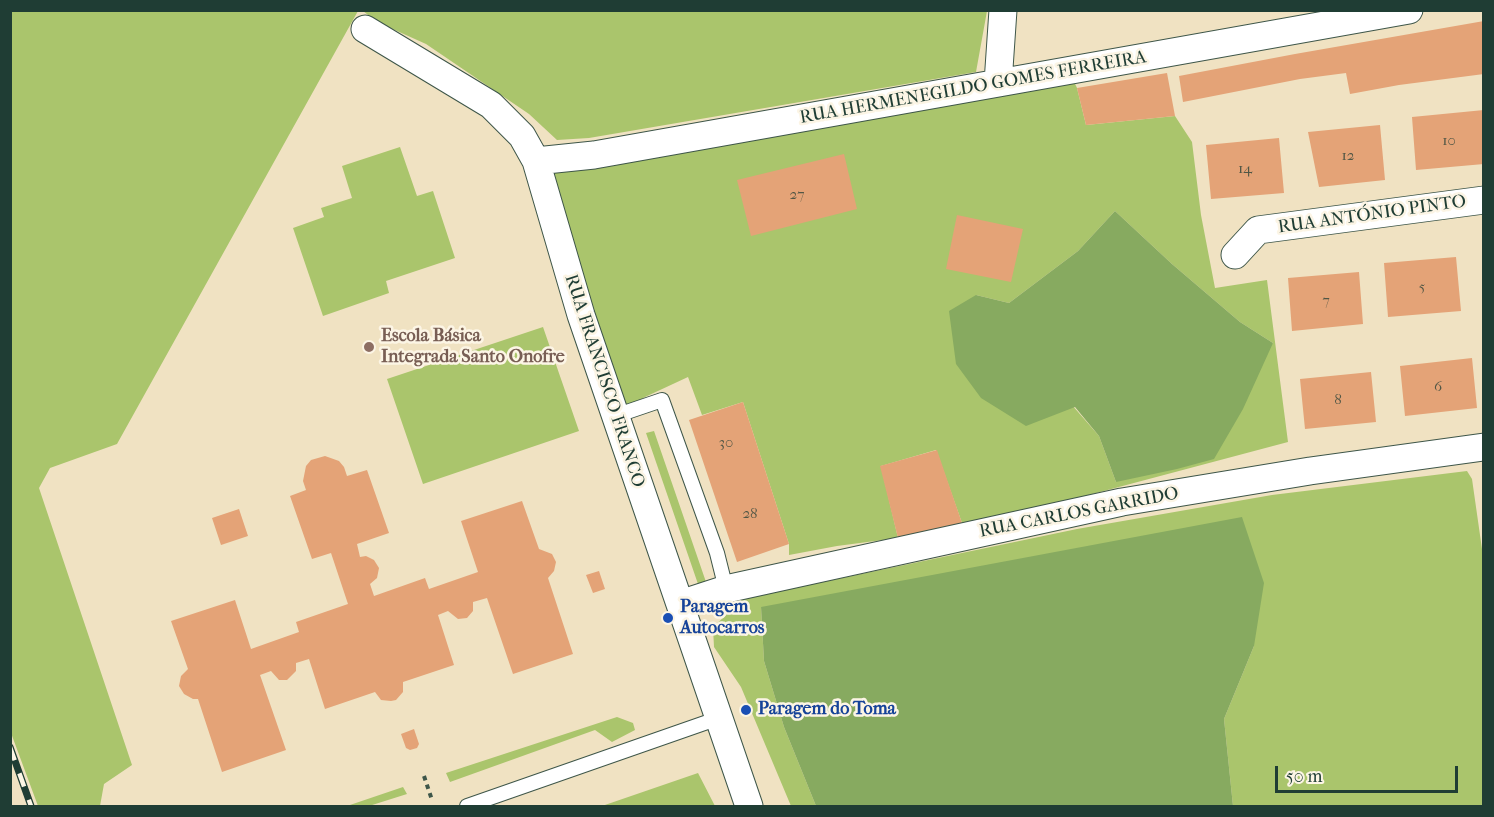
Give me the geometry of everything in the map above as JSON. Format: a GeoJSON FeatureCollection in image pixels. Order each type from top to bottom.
{"type":"FeatureCollection","features":[{"type":"Feature","properties":{"kind":"street"},"geometry":{"type":"LineString","coordinates":[[998,83],[1003,10]]}},
{"type":"Feature","properties":{"kind":"street","name":"RUA HERMENEGILDO GOMES FERREIRA"},"geometry":{"type":"LineString","coordinates":[[536,161],[594,155],[1409,10]]}},
{"type":"Feature","properties":{"kind":"street","name":"RUA FRANCISCO FRANCO"},"geometry":{"type":"LineString","coordinates":[[365,29],[491,105],[522,136],[536,161],[580,315],[749,807]]}},
{"type":"Feature","properties":{"kind":"street","name":"RUA ANTÓNIO PINTO"},"geometry":{"type":"LineString","coordinates":[[1235,255],[1258,230],[1484,200]]}},
{"type":"Feature","properties":{"kind":"street","name":"RUA CARLOS GARRIDO"},"geometry":{"type":"LineString","coordinates":[[680,604],[726,589],[1122,502],[1310,471],[1484,447]]}},
{"type":"Feature","properties":{"kind":"lane"},"geometry":{"type":"LineString","coordinates":[[615,416],[662,400],[717,553],[726,589]]}},
{"type":"Feature","properties":{"kind":"lane"},"geometry":{"type":"LineString","coordinates":[[467,807],[719,718]]}},
{"type":"Feature","properties":{"kind":"path"},"geometry":{"type":"LineString","coordinates":[[424,776],[432,800]]}},
{"type":"Feature","properties":{"kind":"green space"},"geometry":{"type":"Polygon","coordinates":[[[11,10],[358,11],[117,444],[50,468],[39,488],[132,765],[104,784],[100,806],[38,806],[11,733],[11,10]]]}},
{"type":"Feature","properties":{"kind":"green space"},"geometry":{"type":"Polygon","coordinates":[[[363,11],[987,11],[976,72],[589,138],[557,140],[529,114],[426,44],[377,22],[363,11]]]}},
{"type":"Feature","properties":{"kind":"green space"},"geometry":{"type":"Polygon","coordinates":[[[1069,71],[1077,88],[1086,125],[1175,116],[1192,142],[1201,215],[1215,288],[1267,280],[1288,442],[1085,496],[962,523],[936,450],[881,466],[898,538],[789,555],[789,544],[743,402],[702,415],[688,377],[645,397],[615,416],[536,161],[1069,71]],[[1115,211],[1078,251],[1009,303],[976,295],[1099,436],[1116,482],[1273,343],[1240,322],[1115,211]]]}},
{"type":"Feature","properties":{"kind":"green space"},"geometry":{"type":"Polygon","coordinates":[[[400,147],[417,196],[433,191],[455,258],[386,281],[389,293],[323,316],[293,228],[324,217],[321,208],[352,198],[342,166],[400,147]]]}},
{"type":"Feature","properties":{"kind":"green space"},"geometry":{"type":"Polygon","coordinates":[[[1115,211],[1240,322],[1273,343],[1243,409],[1214,459],[1116,482],[1099,436],[1075,407],[1026,426],[981,398],[956,364],[949,311],[976,295],[1009,303],[1078,251],[1115,211]]]}},
{"type":"Feature","properties":{"kind":"green space"},"geometry":{"type":"Polygon","coordinates":[[[543,327],[579,431],[423,484],[387,379],[543,327]]]}},
{"type":"Feature","properties":{"kind":"green space"},"geometry":{"type":"Polygon","coordinates":[[[654,431],[706,582],[698,584],[646,433],[654,431]]]}},
{"type":"Feature","properties":{"kind":"green space"},"geometry":{"type":"Polygon","coordinates":[[[1467,471],[1472,479],[1484,563],[1483,806],[1233,806],[1224,719],[1254,646],[761,607],[764,661],[784,727],[816,806],[791,806],[741,687],[714,647],[713,627],[734,608],[732,597],[746,598],[1077,529],[1272,495],[1467,471]]]}},
{"type":"Feature","properties":{"kind":"green space"},"geometry":{"type":"Polygon","coordinates":[[[1242,517],[1264,583],[1254,646],[1224,719],[1233,806],[816,806],[784,727],[764,661],[761,607],[1242,517]]]}},
{"type":"Feature","properties":{"kind":"green space"},"geometry":{"type":"Polygon","coordinates":[[[617,717],[633,723],[635,730],[612,742],[595,730],[450,782],[446,773],[617,717]]]}},
{"type":"Feature","properties":{"kind":"green space"},"geometry":{"type":"Polygon","coordinates":[[[698,773],[715,806],[602,806],[698,773]]]}},
{"type":"Feature","properties":{"kind":"green space"},"geometry":{"type":"Polygon","coordinates":[[[403,787],[407,794],[369,806],[347,806],[403,787]]]}},
{"type":"Feature","properties":{"kind":"building"},"geometry":{"type":"Polygon","coordinates":[[[1484,21],[1484,74],[1350,94],[1346,73],[1300,79],[1183,102],[1179,76],[1484,21]]]}},
{"type":"Feature","properties":{"kind":"building"},"geometry":{"type":"Polygon","coordinates":[[[1167,73],[1175,116],[1086,125],[1077,88],[1167,73]]]}},
{"type":"Feature","properties":{"kind":"building"},"geometry":{"type":"Polygon","coordinates":[[[1484,110],[1484,164],[1416,170],[1412,117],[1484,110]]]}},
{"type":"Feature","properties":{"kind":"building"},"geometry":{"type":"Polygon","coordinates":[[[1380,125],[1385,180],[1319,187],[1308,132],[1380,125]]]}},
{"type":"Feature","properties":{"kind":"building"},"geometry":{"type":"Polygon","coordinates":[[[1279,138],[1284,193],[1211,199],[1206,145],[1279,138]]]}},
{"type":"Feature","properties":{"kind":"building"},"geometry":{"type":"Polygon","coordinates":[[[844,154],[857,209],[751,236],[737,180],[844,154]]]}},
{"type":"Feature","properties":{"kind":"building"},"geometry":{"type":"Polygon","coordinates":[[[957,215],[1023,229],[1011,282],[946,269],[957,215]]]}},
{"type":"Feature","properties":{"kind":"building"},"geometry":{"type":"Polygon","coordinates":[[[1456,257],[1461,311],[1388,317],[1384,263],[1456,257]]]}},
{"type":"Feature","properties":{"kind":"building"},"geometry":{"type":"Polygon","coordinates":[[[1359,272],[1363,324],[1292,331],[1288,278],[1359,272]]]}},
{"type":"Feature","properties":{"kind":"building"},"geometry":{"type":"Polygon","coordinates":[[[1472,358],[1477,408],[1405,416],[1400,366],[1472,358]]]}},
{"type":"Feature","properties":{"kind":"building"},"geometry":{"type":"Polygon","coordinates":[[[1371,372],[1376,422],[1305,429],[1300,379],[1371,372]]]}},
{"type":"Feature","properties":{"kind":"building"},"geometry":{"type":"Polygon","coordinates":[[[743,402],[789,544],[737,562],[689,420],[743,402]]]}},
{"type":"Feature","properties":{"kind":"building"},"geometry":{"type":"Polygon","coordinates":[[[937,450],[962,523],[898,538],[880,466],[937,450]]]}},
{"type":"Feature","properties":{"kind":"building"},"geometry":{"type":"Polygon","coordinates":[[[325,456],[339,461],[347,476],[367,470],[389,533],[357,544],[360,557],[366,556],[374,560],[379,568],[377,578],[370,584],[374,596],[425,578],[429,589],[478,572],[461,521],[522,501],[539,549],[552,554],[556,562],[554,571],[548,578],[573,654],[513,674],[487,598],[473,602],[473,611],[467,618],[458,619],[448,611],[438,615],[454,665],[403,682],[403,692],[396,700],[381,700],[375,692],[325,709],[309,659],[296,663],[296,671],[287,680],[279,680],[271,671],[260,675],[286,750],[222,772],[198,699],[184,694],[179,686],[181,676],[188,669],[171,621],[235,600],[251,649],[299,632],[296,622],[348,604],[331,553],[312,559],[290,496],[306,490],[303,481],[306,466],[311,460],[325,456]]]}},
{"type":"Feature","properties":{"kind":"building"},"geometry":{"type":"Polygon","coordinates":[[[239,509],[248,536],[221,545],[212,518],[239,509]]]}},
{"type":"Feature","properties":{"kind":"building"},"geometry":{"type":"Polygon","coordinates":[[[599,571],[605,589],[593,593],[586,575],[599,571]]]}},
{"type":"Feature","properties":{"kind":"building"},"geometry":{"type":"Polygon","coordinates":[[[414,729],[419,744],[417,748],[410,750],[406,748],[401,734],[414,729]]]}},
{"type":"Feature","properties":{"kind":"railway"},"geometry":{"type":"LineString","coordinates":[[10,747],[31,806]]}},
{"type":"Feature","properties":{"kind":"place","name":"Escola Básica Integrada Santo Onofre"},"geometry":{"type":"Point","coordinates":[369,347]}},
{"type":"Feature","properties":{"kind":"place","name":"Paragem Autocarros"},"geometry":{"type":"Point","coordinates":[668,618]}},
{"type":"Feature","properties":{"kind":"place","name":"Paragem do Toma"},"geometry":{"type":"Point","coordinates":[746,710]}}]}
